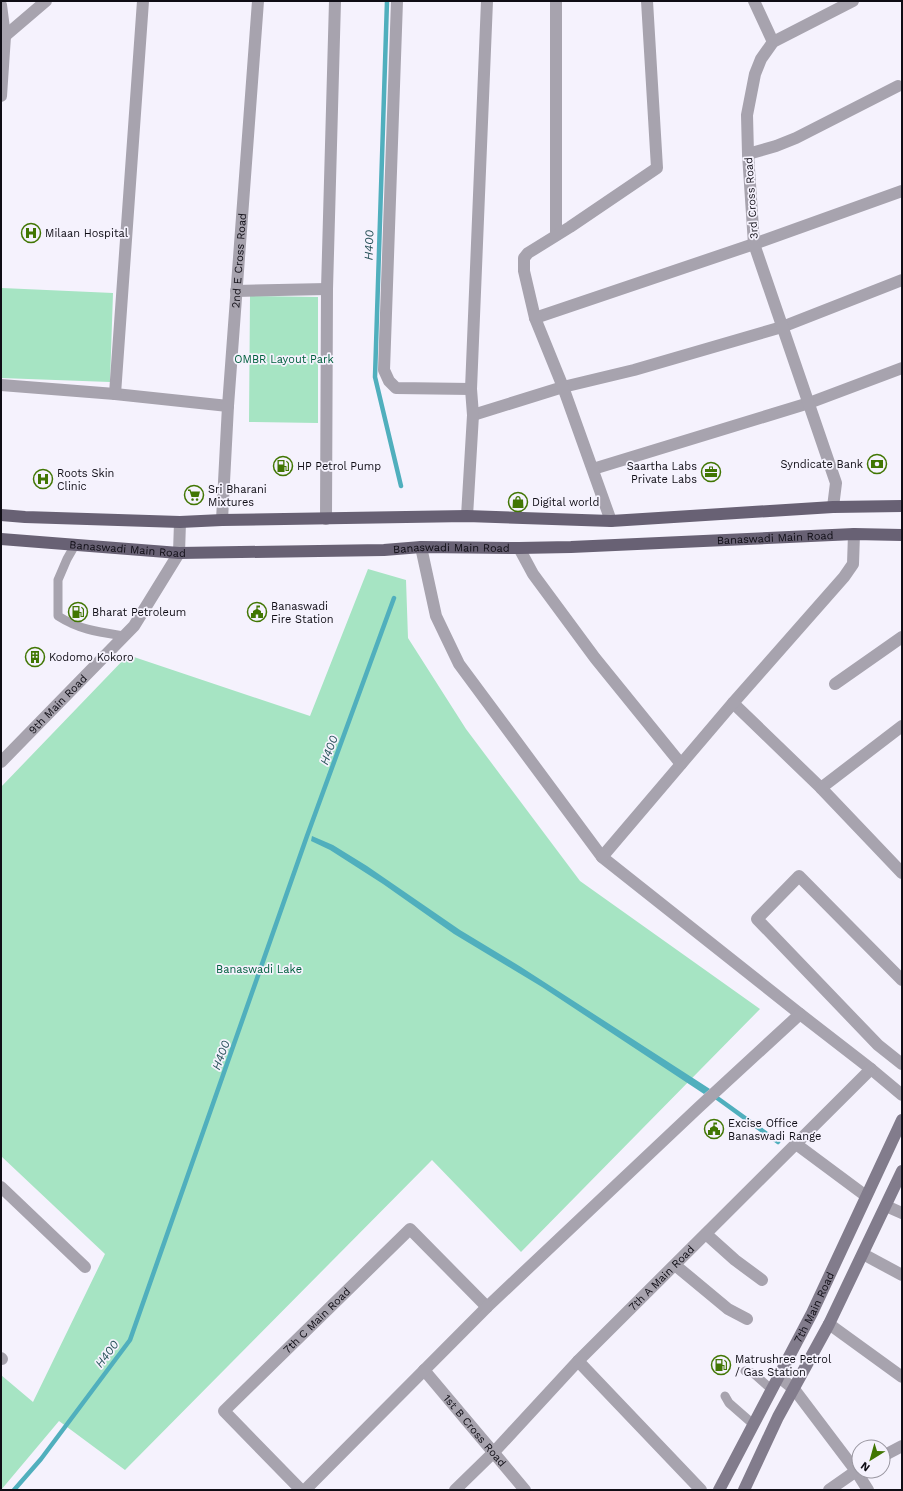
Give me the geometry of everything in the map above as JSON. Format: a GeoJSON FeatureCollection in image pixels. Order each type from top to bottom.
{"type":"FeatureCollection","features":[{"type":"Feature","properties":{"kind":"main road"},"geometry":{"type":"LineString","coordinates":[[1,515],[26,518],[180,522],[467,516],[611,521],[833,507],[902,506]]}},
{"type":"Feature","properties":{"kind":"main road","name":"Banaswadi Main Road"},"geometry":{"type":"LineString","coordinates":[[1,538],[179,553],[384,550],[421,547],[519,548],[854,534],[902,535]]}},
{"type":"Feature","properties":{"kind":"main road","name":"7th Main Road"},"geometry":{"type":"LineString","coordinates":[[718,1490],[812,1313],[902,1120]]}},
{"type":"Feature","properties":{"kind":"main road","name":"7th Main Road"},"geometry":{"type":"LineString","coordinates":[[744,1490],[778,1417],[829,1324],[864,1254],[902,1171]]}},
{"type":"Feature","properties":{"kind":"street"},"geometry":{"type":"LineString","coordinates":[[5,36],[46,1]]}},
{"type":"Feature","properties":{"kind":"street"},"geometry":{"type":"LineString","coordinates":[[115,394],[143,1]]}},
{"type":"Feature","properties":{"kind":"street","name":"2nd E Cross Road"},"geometry":{"type":"LineString","coordinates":[[222,520],[228,406],[258,1]]}},
{"type":"Feature","properties":{"kind":"street"},"geometry":{"type":"LineString","coordinates":[[326,519],[327,289],[335,1]]}},
{"type":"Feature","properties":{"kind":"street"},"geometry":{"type":"LineString","coordinates":[[397,1],[384,370],[389,381],[396,388],[471,388]]}},
{"type":"Feature","properties":{"kind":"street"},"geometry":{"type":"LineString","coordinates":[[467,516],[473,415],[471,388],[487,1]]}},
{"type":"Feature","properties":{"kind":"street"},"geometry":{"type":"LineString","coordinates":[[556,1],[556,235]]}},
{"type":"Feature","properties":{"kind":"street"},"geometry":{"type":"LineString","coordinates":[[611,521],[563,387],[535,318],[524,271],[524,258],[657,168],[647,1]]}},
{"type":"Feature","properties":{"kind":"street"},"geometry":{"type":"LineString","coordinates":[[754,1],[773,42]]}},
{"type":"Feature","properties":{"kind":"street","name":"3rd Cross Road"},"geometry":{"type":"LineString","coordinates":[[833,507],[836,483],[754,244],[747,115],[755,74],[761,59],[773,42],[833,6],[853,1]]}},
{"type":"Feature","properties":{"kind":"street"},"geometry":{"type":"LineString","coordinates":[[1,5],[5,36],[1,96]]}},
{"type":"Feature","properties":{"kind":"street"},"geometry":{"type":"LineString","coordinates":[[748,154],[776,146],[796,138],[898,86]]}},
{"type":"Feature","properties":{"kind":"street"},"geometry":{"type":"LineString","coordinates":[[535,318],[754,244],[902,191]]}},
{"type":"Feature","properties":{"kind":"street"},"geometry":{"type":"LineString","coordinates":[[473,415],[563,387],[634,370],[782,327],[902,280]]}},
{"type":"Feature","properties":{"kind":"street"},"geometry":{"type":"LineString","coordinates":[[236,291],[327,289]]}},
{"type":"Feature","properties":{"kind":"street"},"geometry":{"type":"LineString","coordinates":[[593,469],[809,403],[902,368]]}},
{"type":"Feature","properties":{"kind":"street"},"geometry":{"type":"LineString","coordinates":[[1,386],[115,394],[228,406]]}},
{"type":"Feature","properties":{"kind":"street","name":"9th Main Road"},"geometry":{"type":"LineString","coordinates":[[1,762],[134,626],[179,553],[180,522]]}},
{"type":"Feature","properties":{"kind":"street"},"geometry":{"type":"LineString","coordinates":[[602,857],[733,703],[844,576],[853,564],[854,534]]}},
{"type":"Feature","properties":{"kind":"street"},"geometry":{"type":"LineString","coordinates":[[421,547],[436,616],[459,664],[602,857],[902,1095]]}},
{"type":"Feature","properties":{"kind":"street"},"geometry":{"type":"LineString","coordinates":[[519,548],[532,574],[582,641],[681,764]]}},
{"type":"Feature","properties":{"kind":"street"},"geometry":{"type":"LineString","coordinates":[[835,684],[902,637]]}},
{"type":"Feature","properties":{"kind":"street"},"geometry":{"type":"LineString","coordinates":[[733,703],[821,788],[902,873]]}},
{"type":"Feature","properties":{"kind":"street"},"geometry":{"type":"LineString","coordinates":[[821,788],[900,731]]}},
{"type":"Feature","properties":{"kind":"street"},"geometry":{"type":"LineString","coordinates":[[902,980],[799,876],[757,919],[878,1045],[902,1064]]}},
{"type":"Feature","properties":{"kind":"street"},"geometry":{"type":"LineString","coordinates":[[305,1490],[487,1307],[800,1014]]}},
{"type":"Feature","properties":{"kind":"street","name":"7th A Main Road"},"geometry":{"type":"LineString","coordinates":[[455,1490],[494,1452],[578,1361],[871,1069]]}},
{"type":"Feature","properties":{"kind":"street"},"geometry":{"type":"LineString","coordinates":[[796,1144],[866,1196]]}},
{"type":"Feature","properties":{"kind":"street"},"geometry":{"type":"LineString","coordinates":[[1,1187],[85,1267]]}},
{"type":"Feature","properties":{"kind":"street"},"geometry":{"type":"LineString","coordinates":[[886,1206],[902,1214]]}},
{"type":"Feature","properties":{"kind":"street","name":"7th C Main Road"},"geometry":{"type":"LineString","coordinates":[[301,1490],[224,1411],[410,1229],[487,1307]]}},
{"type":"Feature","properties":{"kind":"street"},"geometry":{"type":"LineString","coordinates":[[706,1234],[734,1260],[762,1280]]}},
{"type":"Feature","properties":{"kind":"street"},"geometry":{"type":"LineString","coordinates":[[864,1254],[902,1275]]}},
{"type":"Feature","properties":{"kind":"street"},"geometry":{"type":"LineString","coordinates":[[675,1264],[728,1309],[747,1319]]}},
{"type":"Feature","properties":{"kind":"street"},"geometry":{"type":"LineString","coordinates":[[829,1324],[902,1377]]}},
{"type":"Feature","properties":{"kind":"street"},"geometry":{"type":"LineString","coordinates":[[578,1361],[701,1490]]}},
{"type":"Feature","properties":{"kind":"street","name":"1st B Cross Road"},"geometry":{"type":"LineString","coordinates":[[424,1370],[525,1490]]}},
{"type":"Feature","properties":{"kind":"street"},"geometry":{"type":"LineString","coordinates":[[778,1376],[794,1389],[851,1461]]}},
{"type":"Feature","properties":{"kind":"street"},"geometry":{"type":"LineString","coordinates":[[891,1452],[902,1446]]}},
{"type":"Feature","properties":{"kind":"street"},"geometry":{"type":"LineString","coordinates":[[829,1490],[851,1475]]}},
{"type":"Feature","properties":{"kind":"street"},"geometry":{"type":"LineString","coordinates":[[862,1479],[868,1490]]}},
{"type":"Feature","properties":{"kind":"lane"},"geometry":{"type":"LineString","coordinates":[[74,545],[58,580],[58,616],[72,625],[89,630],[124,636]]}},
{"type":"Feature","properties":{"kind":"lane"},"geometry":{"type":"LineString","coordinates":[[745,1371],[753,1373],[772,1389]]}},
{"type":"Feature","properties":{"kind":"lane"},"geometry":{"type":"LineString","coordinates":[[725,1396],[729,1403],[753,1424]]}},
{"type":"Feature","properties":{"kind":"green space"},"geometry":{"type":"Polygon","coordinates":[[[2,288],[113,293],[110,382],[1,378],[2,288]]]}},
{"type":"Feature","properties":{"kind":"green space","name":"OMBR Layout Park"},"geometry":{"type":"Polygon","coordinates":[[[250,296],[318,297],[318,423],[249,422],[250,296]]]}},
{"type":"Feature","properties":{"kind":"green space","name":"Banaswadi Lake"},"geometry":{"type":"Polygon","coordinates":[[[368,569],[406,580],[408,638],[466,729],[580,881],[760,1009],[521,1252],[432,1160],[125,1470],[59,1421],[1,1490],[1,1375],[33,1402],[105,1254],[1,1156],[1,787],[128,655],[310,716],[368,569]]]}},
{"type":"Feature","properties":{"kind":"water"},"geometry":{"type":"Polygon","coordinates":[[[312,836],[333,845],[367,866],[460,930],[521,967],[710,1089],[704,1094],[542,987],[454,934],[383,884],[330,850],[311,841],[312,836]]]}},
{"type":"Feature","properties":{"kind":"waterway","name":"H400"},"geometry":{"type":"LineString","coordinates":[[387,1],[375,377],[401,486]]}},
{"type":"Feature","properties":{"kind":"waterway","name":"H400"},"geometry":{"type":"LineString","coordinates":[[14,1490],[41,1459],[130,1340],[307,836],[394,598]]}},
{"type":"Feature","properties":{"kind":"waterway"},"geometry":{"type":"LineString","coordinates":[[713,1095],[778,1142]]}},
{"type":"Feature","properties":{"kind":"place","name":"Milaan Hospital"},"geometry":{"type":"Point","coordinates":[31,233]}},
{"type":"Feature","properties":{"kind":"place","name":"Syndicate Bank"},"geometry":{"type":"Point","coordinates":[877,464]}},
{"type":"Feature","properties":{"kind":"place","name":"HP Petrol Pump"},"geometry":{"type":"Point","coordinates":[283,466]}},
{"type":"Feature","properties":{"kind":"place","name":"Saartha Labs Private Labs"},"geometry":{"type":"Point","coordinates":[711,472]}},
{"type":"Feature","properties":{"kind":"place","name":"Roots Skin Clinic"},"geometry":{"type":"Point","coordinates":[43,479]}},
{"type":"Feature","properties":{"kind":"place","name":"Sri Bharani Mixtures"},"geometry":{"type":"Point","coordinates":[194,495]}},
{"type":"Feature","properties":{"kind":"place","name":"Digital world"},"geometry":{"type":"Point","coordinates":[518,502]}},
{"type":"Feature","properties":{"kind":"place","name":"Bharat Petroleum"},"geometry":{"type":"Point","coordinates":[78,612]}},
{"type":"Feature","properties":{"kind":"place","name":"Banaswadi Fire Station"},"geometry":{"type":"Point","coordinates":[257,612]}},
{"type":"Feature","properties":{"kind":"place","name":"Kodomo Kokoro"},"geometry":{"type":"Point","coordinates":[35,657]}},
{"type":"Feature","properties":{"kind":"place","name":"Excise Office Banaswadi Range"},"geometry":{"type":"Point","coordinates":[714,1129]}},
{"type":"Feature","properties":{"kind":"place","name":"Matrushree Petrol / Gas Station"},"geometry":{"type":"Point","coordinates":[721,1365]}}]}
